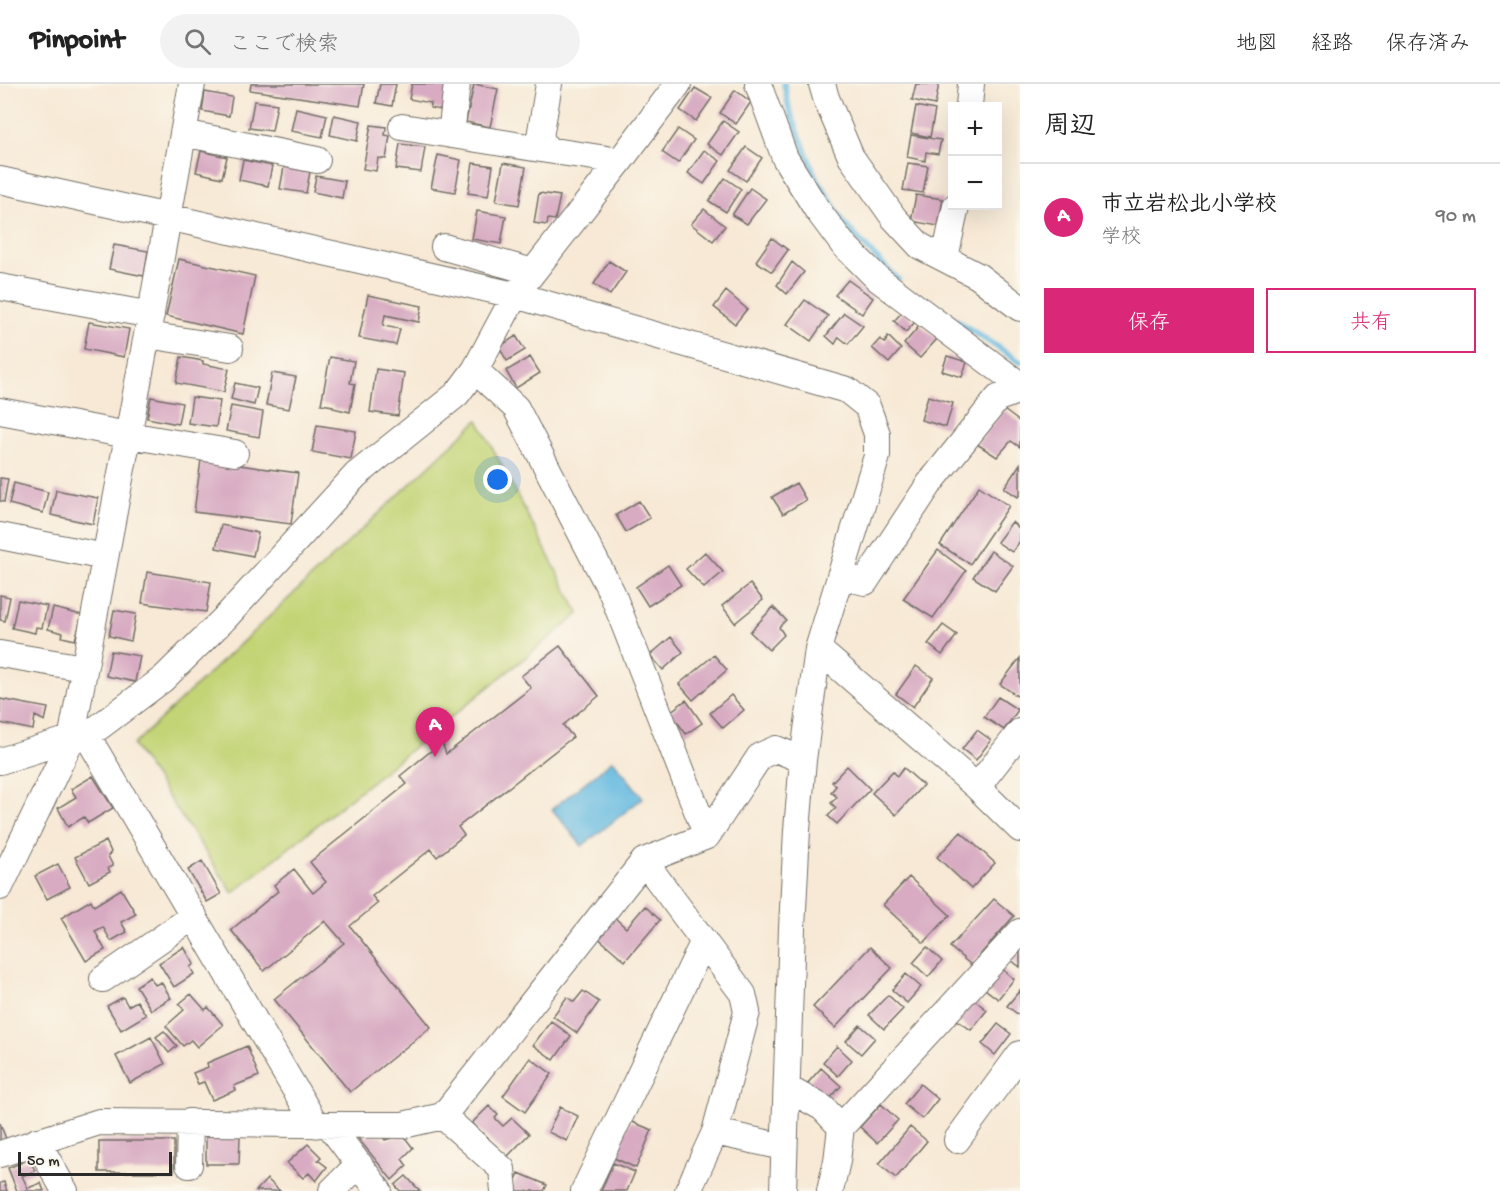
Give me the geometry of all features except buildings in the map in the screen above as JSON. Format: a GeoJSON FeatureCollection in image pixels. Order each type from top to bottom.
{"type":"FeatureCollection","features":[{"type":"Feature","properties":{"kind":"street"},"geometry":{"type":"LineString","coordinates":[[0,887],[78,737],[84,668],[192,84]]}},
{"type":"Feature","properties":{"kind":"street"},"geometry":{"type":"LineString","coordinates":[[451,135],[457,84]]}},
{"type":"Feature","properties":{"kind":"street"},"geometry":{"type":"LineString","coordinates":[[548,150],[540,137],[549,84]]}},
{"type":"Feature","properties":{"kind":"street"},"geometry":{"type":"LineString","coordinates":[[0,761],[78,737],[99,727],[163,679],[225,618],[356,475],[456,394],[475,370],[515,295],[678,84]]}},
{"type":"Feature","properties":{"kind":"street"},"geometry":{"type":"LineString","coordinates":[[758,84],[785,158],[816,208],[842,243],[877,278],[1020,385]]}},
{"type":"Feature","properties":{"kind":"street"},"geometry":{"type":"LineString","coordinates":[[822,84],[851,157],[894,218],[920,246],[978,276],[1020,308]]}},
{"type":"Feature","properties":{"kind":"street"},"geometry":{"type":"LineString","coordinates":[[969,102],[971,84]]}},
{"type":"Feature","properties":{"kind":"street"},"geometry":{"type":"LineString","coordinates":[[402,127],[620,161]]}},
{"type":"Feature","properties":{"kind":"street"},"geometry":{"type":"LineString","coordinates":[[183,133],[317,159]]}},
{"type":"Feature","properties":{"kind":"street"},"geometry":{"type":"LineString","coordinates":[[0,180],[515,295],[847,390],[867,406],[877,434],[877,456],[818,649],[802,760],[796,841],[783,1191]]}},
{"type":"Feature","properties":{"kind":"street"},"geometry":{"type":"LineString","coordinates":[[945,258],[955,210]]}},
{"type":"Feature","properties":{"kind":"street"},"geometry":{"type":"LineString","coordinates":[[444,247],[533,272]]}},
{"type":"Feature","properties":{"kind":"street"},"geometry":{"type":"LineString","coordinates":[[0,287],[230,348]]}},
{"type":"Feature","properties":{"kind":"street"},"geometry":{"type":"LineString","coordinates":[[475,370],[516,408],[612,593],[707,836]]}},
{"type":"Feature","properties":{"kind":"street"},"geometry":{"type":"LineString","coordinates":[[840,576],[866,582],[930,483],[998,398],[1020,390]]}},
{"type":"Feature","properties":{"kind":"street"},"geometry":{"type":"LineString","coordinates":[[0,411],[235,453]]}},
{"type":"Feature","properties":{"kind":"street"},"geometry":{"type":"LineString","coordinates":[[0,536],[105,557]]}},
{"type":"Feature","properties":{"kind":"street"},"geometry":{"type":"LineString","coordinates":[[818,649],[977,787],[1020,829]]}},
{"type":"Feature","properties":{"kind":"street"},"geometry":{"type":"LineString","coordinates":[[0,654],[84,668]]}},
{"type":"Feature","properties":{"kind":"street"},"geometry":{"type":"LineString","coordinates":[[977,787],[1020,732]]}},
{"type":"Feature","properties":{"kind":"street"},"geometry":{"type":"LineString","coordinates":[[78,737],[194,916],[323,1125],[359,1164],[379,1191]]}},
{"type":"Feature","properties":{"kind":"street"},"geometry":{"type":"LineString","coordinates":[[0,1154],[99,1122],[403,1125],[443,1116],[644,861],[707,836],[760,756],[776,749],[802,760]]}},
{"type":"Feature","properties":{"kind":"street"},"geometry":{"type":"LineString","coordinates":[[644,861],[743,994],[747,1011],[715,1132],[688,1191]]}},
{"type":"Feature","properties":{"kind":"street"},"geometry":{"type":"LineString","coordinates":[[103,980],[194,916]]}},
{"type":"Feature","properties":{"kind":"street"},"geometry":{"type":"LineString","coordinates":[[830,1191],[837,1161],[841,1126],[1020,932]]}},
{"type":"Feature","properties":{"kind":"street"},"geometry":{"type":"LineString","coordinates":[[584,1191],[704,941]]}},
{"type":"Feature","properties":{"kind":"street"},"geometry":{"type":"LineString","coordinates":[[957,1140],[1020,1054]]}},
{"type":"Feature","properties":{"kind":"street"},"geometry":{"type":"LineString","coordinates":[[787,1088],[823,1108],[841,1126]]}},
{"type":"Feature","properties":{"kind":"street"},"geometry":{"type":"LineString","coordinates":[[443,1116],[502,1169],[504,1191]]}},
{"type":"Feature","properties":{"kind":"street"},"geometry":{"type":"LineString","coordinates":[[189,1165],[190,1122]]}},
{"type":"Feature","properties":{"kind":"street"},"geometry":{"type":"LineString","coordinates":[[715,1132],[784,1147]]}},
{"type":"Feature","properties":{"kind":"street"},"geometry":{"type":"LineString","coordinates":[[37,1142],[65,1191]]}},
{"type":"Feature","properties":{"kind":"street"},"geometry":{"type":"LineString","coordinates":[[332,1191],[359,1164]]}},
{"type":"Feature","properties":{"kind":"green space"},"geometry":{"type":"Polygon","coordinates":[[[478,420],[579,614],[233,893],[133,745],[478,420]]]}},
{"type":"Feature","properties":{"kind":"water"},"geometry":{"type":"Polygon","coordinates":[[[613,760],[643,798],[582,846],[552,809],[613,760]]]}},
{"type":"Feature","properties":{"kind":"waterway"},"geometry":{"type":"LineString","coordinates":[[784,84],[789,109],[814,173],[845,225],[898,279]]}},
{"type":"Feature","properties":{"kind":"waterway"},"geometry":{"type":"LineString","coordinates":[[945,313],[1020,362]]}},
{"type":"Feature","properties":{"kind":"place","name":"市立岩松北小学校"},"geometry":{"type":"Point","coordinates":[435,757]}}]}
